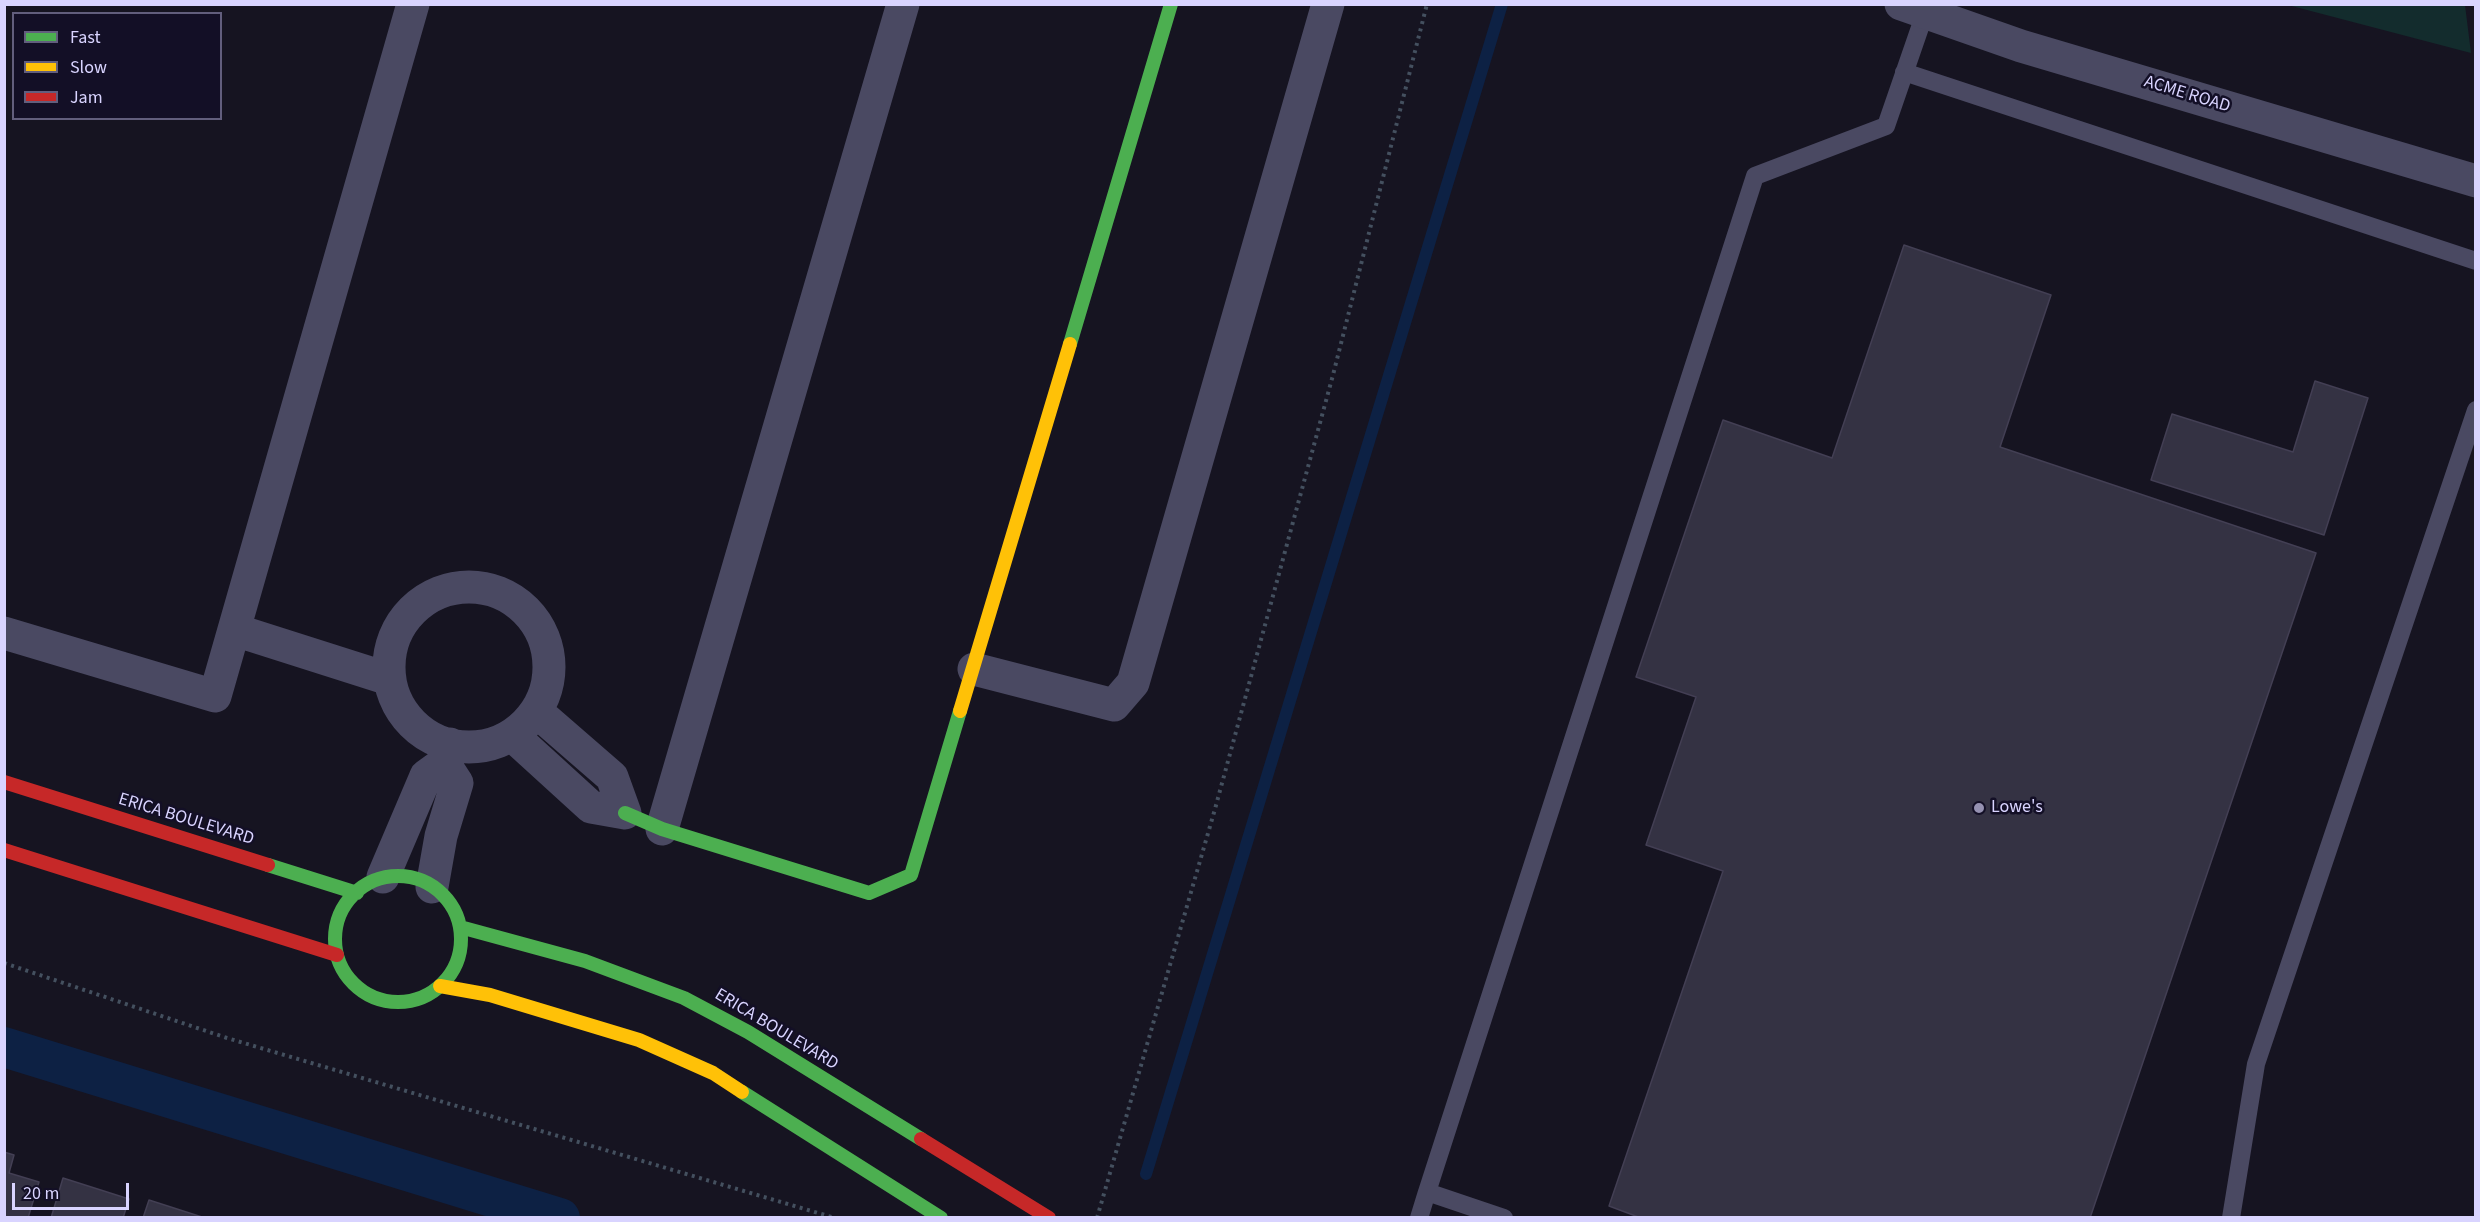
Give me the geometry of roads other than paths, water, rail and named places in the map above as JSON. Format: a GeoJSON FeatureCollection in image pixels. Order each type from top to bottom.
{"type":"FeatureCollection","features":[{"type":"Feature","properties":{"kind":"street"},"geometry":{"type":"LineString","coordinates":[[4,633],[215,696],[413,4]]}},
{"type":"Feature","properties":{"kind":"street"},"geometry":{"type":"LineString","coordinates":[[662,829],[903,4]]}},
{"type":"Feature","properties":{"kind":"street"},"geometry":{"type":"LineString","coordinates":[[512,735],[591,807],[625,813],[662,829],[869,892],[911,875],[1171,4]]}},
{"type":"Feature","properties":{"kind":"street"},"geometry":{"type":"LineString","coordinates":[[974,669],[1114,705],[1132,683],[1328,4]]}},
{"type":"Feature","properties":{"kind":"street","name":"ACME ROAD"},"geometry":{"type":"LineString","coordinates":[[1913,9],[2021,46],[2475,181]]}},
{"type":"Feature","properties":{"kind":"street"},"geometry":{"type":"LineString","coordinates":[[370,885],[403,876],[432,887],[453,907],[460,927],[461,949],[454,970],[440,986],[422,998],[401,1002],[379,999],[360,990],[345,974],[337,955],[335,935],[339,916],[370,885],[426,776],[447,754],[461,747],[488,745],[512,735],[536,711],[545,694],[550,667],[545,641],[532,618],[513,600],[488,589],[462,586],[436,593],[414,607],[398,628],[389,652],[389,679],[398,704],[413,725],[435,740],[447,754],[457,783],[441,836],[432,887]]}},
{"type":"Feature","properties":{"kind":"street"},"geometry":{"type":"LineString","coordinates":[[235,630],[389,679]]}},
{"type":"Feature","properties":{"kind":"street"},"geometry":{"type":"LineString","coordinates":[[536,711],[612,777],[625,813]]}},
{"type":"Feature","properties":{"kind":"street","name":"ERICA BOULEVARD"},"geometry":{"type":"LineString","coordinates":[[4,782],[370,885]]}},
{"type":"Feature","properties":{"kind":"street"},"geometry":{"type":"LineString","coordinates":[[4,850],[337,955]]}},
{"type":"Feature","properties":{"kind":"street","name":"ERICA BOULEVARD"},"geometry":{"type":"LineString","coordinates":[[460,927],[585,961],[684,998],[748,1032],[1049,1218]]}},
{"type":"Feature","properties":{"kind":"street"},"geometry":{"type":"LineString","coordinates":[[440,986],[490,995],[565,1016],[639,1040],[702,1068],[941,1218]]}},
{"type":"Feature","properties":{"kind":"lane"},"geometry":{"type":"LineString","coordinates":[[1419,1218],[1755,176],[1886,126],[1904,72],[1913,9]]}},
{"type":"Feature","properties":{"kind":"lane"},"geometry":{"type":"LineString","coordinates":[[1904,72],[2475,261]]}},
{"type":"Feature","properties":{"kind":"lane"},"geometry":{"type":"LineString","coordinates":[[2231,1218],[2256,1064],[2475,410]]}},
{"type":"Feature","properties":{"kind":"lane"},"geometry":{"type":"LineString","coordinates":[[1427,1192],[1504,1218]]}},
{"type":"Feature","properties":{"kind":"waterway"},"geometry":{"type":"LineString","coordinates":[[1146,1174],[1502,4]]}},
{"type":"Feature","properties":{"kind":"waterway"},"geometry":{"type":"LineString","coordinates":[[4,1047],[560,1218]]}},
{"type":"Feature","properties":{"kind":"place","name":"Lowe's"},"geometry":{"type":"Point","coordinates":[1979,808]}}]}
